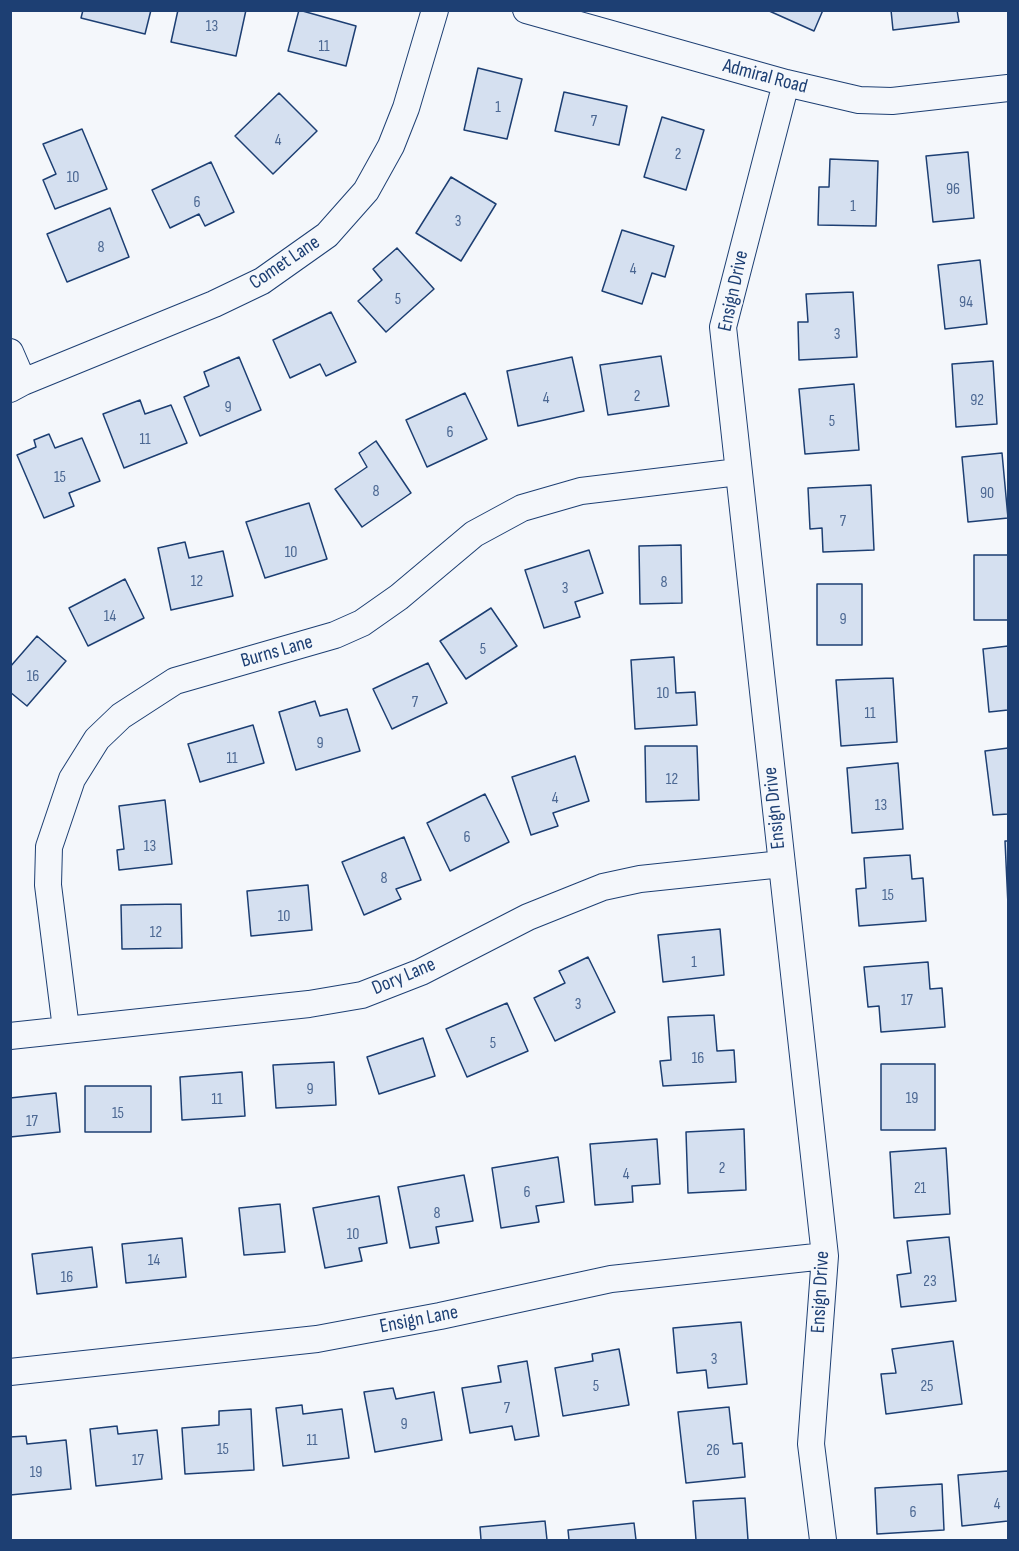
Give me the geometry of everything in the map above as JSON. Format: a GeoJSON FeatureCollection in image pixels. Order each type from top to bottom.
{"type":"FeatureCollection","features":[{"type":"Feature","properties":{"kind":"street","name":"Comet Lane"},"geometry":{"type":"LineString","coordinates":[[17,386],[214,304],[262,281],[327,235],[366,191],[391,146],[406,108],[435,10]]}},
{"type":"Feature","properties":{"kind":"street","name":"Admiral Road"},"geometry":{"type":"LineString","coordinates":[[526,10],[786,84],[875,101],[1008,88]]}},
{"type":"Feature","properties":{"kind":"street","name":"Ensign Drive"},"geometry":{"type":"LineString","coordinates":[[786,84],[723,327],[825,1256],[811,1444],[822,1540]]}},
{"type":"Feature","properties":{"kind":"street"},"geometry":{"type":"LineString","coordinates":[[10,352],[17,386]]}},
{"type":"Feature","properties":{"kind":"street","name":"Burns Lane"},"geometry":{"type":"LineString","coordinates":[[66,1029],[48,885],[49,848],[72,780],[97,739],[121,716],[175,681],[335,635],[362,623],[399,597],[474,534],[522,507],[581,490],[738,472]]}},
{"type":"Feature","properties":{"kind":"street","name":"Dory Lane"},"geometry":{"type":"LineString","coordinates":[[10,1036],[309,1004],[362,995],[421,972],[528,917],[603,887],[640,879],[782,864]]}},
{"type":"Feature","properties":{"kind":"street","name":"Ensign Lane"},"geometry":{"type":"LineString","coordinates":[[10,1372],[318,1339],[440,1316],[611,1279],[825,1256]]}},
{"type":"Feature","properties":{"kind":"building"},"geometry":{"type":"Polygon","coordinates":[[[83,10],[151,10],[145,34],[81,18],[83,10]]]}},
{"type":"Feature","properties":{"kind":"building"},"geometry":{"type":"Polygon","coordinates":[[[178,10],[246,10],[236,56],[171,42],[178,10]]]}},
{"type":"Feature","properties":{"kind":"building"},"geometry":{"type":"Polygon","coordinates":[[[299,10],[356,26],[346,66],[288,51],[299,10]]]}},
{"type":"Feature","properties":{"kind":"building"},"geometry":{"type":"Polygon","coordinates":[[[767,10],[823,10],[814,31],[767,10]]]}},
{"type":"Feature","properties":{"kind":"building"},"geometry":{"type":"Polygon","coordinates":[[[891,10],[957,10],[959,22],[893,30],[891,10]]]}},
{"type":"Feature","properties":{"kind":"building"},"geometry":{"type":"Polygon","coordinates":[[[478,68],[522,79],[507,139],[464,130],[478,68]]]}},
{"type":"Feature","properties":{"kind":"building"},"geometry":{"type":"Polygon","coordinates":[[[564,92],[627,106],[619,145],[555,131],[564,92]]]}},
{"type":"Feature","properties":{"kind":"building"},"geometry":{"type":"Polygon","coordinates":[[[279,93],[317,131],[273,174],[235,136],[279,93]]]}},
{"type":"Feature","properties":{"kind":"building"},"geometry":{"type":"Polygon","coordinates":[[[662,117],[704,130],[686,190],[644,177],[662,117]]]}},
{"type":"Feature","properties":{"kind":"building"},"geometry":{"type":"Polygon","coordinates":[[[82,129],[107,189],[55,209],[43,180],[56,174],[43,144],[82,129]]]}},
{"type":"Feature","properties":{"kind":"building"},"geometry":{"type":"Polygon","coordinates":[[[968,152],[974,218],[933,222],[926,156],[968,152]]]}},
{"type":"Feature","properties":{"kind":"building"},"geometry":{"type":"Polygon","coordinates":[[[830,159],[878,161],[876,226],[818,225],[819,187],[829,187],[830,159]]]}},
{"type":"Feature","properties":{"kind":"building"},"geometry":{"type":"Polygon","coordinates":[[[211,162],[234,212],[205,226],[199,214],[170,228],[152,190],[211,162]]]}},
{"type":"Feature","properties":{"kind":"building"},"geometry":{"type":"Polygon","coordinates":[[[451,177],[496,204],[461,261],[416,233],[451,177]]]}},
{"type":"Feature","properties":{"kind":"building"},"geometry":{"type":"Polygon","coordinates":[[[110,208],[129,257],[67,282],[47,234],[110,208]]]}},
{"type":"Feature","properties":{"kind":"building"},"geometry":{"type":"Polygon","coordinates":[[[622,230],[674,246],[665,277],[652,273],[642,304],[602,291],[622,230]]]}},
{"type":"Feature","properties":{"kind":"building"},"geometry":{"type":"Polygon","coordinates":[[[397,248],[434,289],[386,332],[358,301],[382,280],[373,269],[397,248]]]}},
{"type":"Feature","properties":{"kind":"building"},"geometry":{"type":"Polygon","coordinates":[[[980,260],[987,324],[945,329],[938,265],[980,260]]]}},
{"type":"Feature","properties":{"kind":"building"},"geometry":{"type":"Polygon","coordinates":[[[853,292],[857,357],[799,360],[798,322],[808,322],[806,294],[853,292]]]}},
{"type":"Feature","properties":{"kind":"building"},"geometry":{"type":"Polygon","coordinates":[[[331,312],[356,362],[326,376],[320,364],[290,378],[273,340],[331,312]]]}},
{"type":"Feature","properties":{"kind":"building"},"geometry":{"type":"Polygon","coordinates":[[[661,356],[669,406],[608,415],[600,365],[661,356]]]}},
{"type":"Feature","properties":{"kind":"building"},"geometry":{"type":"Polygon","coordinates":[[[239,357],[261,410],[200,436],[184,397],[209,386],[204,372],[239,357]]]}},
{"type":"Feature","properties":{"kind":"building"},"geometry":{"type":"Polygon","coordinates":[[[572,357],[584,411],[518,426],[507,371],[572,357]]]}},
{"type":"Feature","properties":{"kind":"building"},"geometry":{"type":"Polygon","coordinates":[[[993,361],[997,424],[956,427],[952,364],[993,361]]]}},
{"type":"Feature","properties":{"kind":"building"},"geometry":{"type":"Polygon","coordinates":[[[854,384],[859,450],[805,454],[799,389],[854,384]]]}},
{"type":"Feature","properties":{"kind":"building"},"geometry":{"type":"Polygon","coordinates":[[[465,393],[487,439],[427,467],[406,420],[465,393]]]}},
{"type":"Feature","properties":{"kind":"building"},"geometry":{"type":"Polygon","coordinates":[[[140,400],[145,414],[171,405],[187,443],[124,468],[103,414],[140,400]]]}},
{"type":"Feature","properties":{"kind":"building"},"geometry":{"type":"Polygon","coordinates":[[[49,434],[55,448],[82,438],[100,481],[69,493],[74,506],[44,518],[17,455],[36,447],[34,440],[49,434]]]}},
{"type":"Feature","properties":{"kind":"building"},"geometry":{"type":"Polygon","coordinates":[[[376,441],[411,493],[362,527],[335,489],[367,467],[359,453],[376,441]]]}},
{"type":"Feature","properties":{"kind":"building"},"geometry":{"type":"Polygon","coordinates":[[[1002,453],[1008,518],[968,522],[962,457],[1002,453]]]}},
{"type":"Feature","properties":{"kind":"building"},"geometry":{"type":"Polygon","coordinates":[[[871,485],[874,550],[823,552],[822,528],[810,529],[808,488],[871,485]]]}},
{"type":"Feature","properties":{"kind":"building"},"geometry":{"type":"Polygon","coordinates":[[[309,503],[327,559],[265,578],[246,522],[309,503]]]}},
{"type":"Feature","properties":{"kind":"building"},"geometry":{"type":"Polygon","coordinates":[[[185,542],[189,558],[223,551],[233,596],[171,610],[158,548],[185,542]]]}},
{"type":"Feature","properties":{"kind":"building"},"geometry":{"type":"Polygon","coordinates":[[[681,545],[682,603],[640,604],[639,546],[681,545]]]}},
{"type":"Feature","properties":{"kind":"building"},"geometry":{"type":"Polygon","coordinates":[[[589,550],[603,593],[575,602],[580,617],[544,628],[525,570],[589,550]]]}},
{"type":"Feature","properties":{"kind":"building"},"geometry":{"type":"Polygon","coordinates":[[[974,555],[1008,555],[1008,620],[974,620],[974,555]]]}},
{"type":"Feature","properties":{"kind":"building"},"geometry":{"type":"Polygon","coordinates":[[[125,579],[144,618],[88,646],[69,608],[125,579]]]}},
{"type":"Feature","properties":{"kind":"building"},"geometry":{"type":"Polygon","coordinates":[[[817,584],[862,584],[862,645],[817,645],[817,584]]]}},
{"type":"Feature","properties":{"kind":"building"},"geometry":{"type":"Polygon","coordinates":[[[491,608],[517,646],[466,679],[440,641],[491,608]]]}},
{"type":"Feature","properties":{"kind":"building"},"geometry":{"type":"Polygon","coordinates":[[[37,636],[66,661],[27,706],[10,692],[10,667],[37,636]]]}},
{"type":"Feature","properties":{"kind":"building"},"geometry":{"type":"Polygon","coordinates":[[[1008,646],[1008,710],[989,712],[983,649],[1008,646]]]}},
{"type":"Feature","properties":{"kind":"building"},"geometry":{"type":"Polygon","coordinates":[[[674,657],[676,693],[695,692],[697,725],[635,729],[631,660],[674,657]]]}},
{"type":"Feature","properties":{"kind":"building"},"geometry":{"type":"Polygon","coordinates":[[[428,663],[447,703],[392,729],[373,689],[428,663]]]}},
{"type":"Feature","properties":{"kind":"building"},"geometry":{"type":"Polygon","coordinates":[[[893,678],[897,742],[841,746],[836,680],[893,678]]]}},
{"type":"Feature","properties":{"kind":"building"},"geometry":{"type":"Polygon","coordinates":[[[315,701],[320,716],[347,709],[360,751],[296,770],[279,712],[315,701]]]}},
{"type":"Feature","properties":{"kind":"building"},"geometry":{"type":"Polygon","coordinates":[[[253,725],[264,763],[200,782],[188,744],[253,725]]]}},
{"type":"Feature","properties":{"kind":"building"},"geometry":{"type":"Polygon","coordinates":[[[645,746],[697,746],[699,800],[646,802],[645,746]]]}},
{"type":"Feature","properties":{"kind":"building"},"geometry":{"type":"Polygon","coordinates":[[[1008,748],[1008,814],[993,815],[985,751],[1008,748]]]}},
{"type":"Feature","properties":{"kind":"building"},"geometry":{"type":"Polygon","coordinates":[[[575,756],[589,801],[553,813],[558,826],[531,835],[512,777],[575,756]]]}},
{"type":"Feature","properties":{"kind":"building"},"geometry":{"type":"Polygon","coordinates":[[[898,763],[903,829],[852,833],[847,768],[898,763]]]}},
{"type":"Feature","properties":{"kind":"building"},"geometry":{"type":"Polygon","coordinates":[[[485,794],[509,842],[450,871],[427,823],[485,794]]]}},
{"type":"Feature","properties":{"kind":"building"},"geometry":{"type":"Polygon","coordinates":[[[165,800],[172,864],[119,870],[117,850],[124,849],[119,806],[165,800]]]}},
{"type":"Feature","properties":{"kind":"building"},"geometry":{"type":"Polygon","coordinates":[[[404,837],[421,880],[396,889],[401,899],[364,915],[342,862],[404,837]]]}},
{"type":"Feature","properties":{"kind":"building"},"geometry":{"type":"Polygon","coordinates":[[[1005,841],[1008,841],[1008,905],[1005,841]]]}},
{"type":"Feature","properties":{"kind":"building"},"geometry":{"type":"Polygon","coordinates":[[[910,855],[912,879],[923,878],[926,921],[859,926],[856,889],[866,888],[864,858],[910,855]]]}},
{"type":"Feature","properties":{"kind":"building"},"geometry":{"type":"Polygon","coordinates":[[[308,885],[312,930],[251,936],[247,891],[308,885]]]}},
{"type":"Feature","properties":{"kind":"building"},"geometry":{"type":"Polygon","coordinates":[[[181,904],[182,948],[122,949],[121,905],[181,904]]]}},
{"type":"Feature","properties":{"kind":"building"},"geometry":{"type":"Polygon","coordinates":[[[720,929],[724,975],[663,982],[658,935],[720,929]]]}},
{"type":"Feature","properties":{"kind":"building"},"geometry":{"type":"Polygon","coordinates":[[[588,957],[615,1012],[555,1041],[534,998],[565,983],[559,971],[588,957]]]}},
{"type":"Feature","properties":{"kind":"building"},"geometry":{"type":"Polygon","coordinates":[[[928,962],[930,989],[942,988],[945,1027],[881,1032],[879,1006],[868,1007],[864,967],[928,962]]]}},
{"type":"Feature","properties":{"kind":"building"},"geometry":{"type":"Polygon","coordinates":[[[507,1003],[528,1051],[467,1077],[446,1029],[507,1003]]]}},
{"type":"Feature","properties":{"kind":"building"},"geometry":{"type":"Polygon","coordinates":[[[714,1015],[717,1051],[734,1050],[736,1082],[663,1086],[660,1061],[671,1060],[668,1017],[714,1015]]]}},
{"type":"Feature","properties":{"kind":"building"},"geometry":{"type":"Polygon","coordinates":[[[423,1038],[435,1076],[379,1094],[367,1057],[423,1038]]]}},
{"type":"Feature","properties":{"kind":"building"},"geometry":{"type":"Polygon","coordinates":[[[334,1062],[336,1105],[276,1108],[273,1065],[334,1062]]]}},
{"type":"Feature","properties":{"kind":"building"},"geometry":{"type":"Polygon","coordinates":[[[881,1064],[935,1064],[935,1130],[881,1130],[881,1064]]]}},
{"type":"Feature","properties":{"kind":"building"},"geometry":{"type":"Polygon","coordinates":[[[242,1072],[245,1116],[182,1120],[180,1077],[242,1072]]]}},
{"type":"Feature","properties":{"kind":"building"},"geometry":{"type":"Polygon","coordinates":[[[85,1086],[151,1086],[151,1132],[85,1132],[85,1086]]]}},
{"type":"Feature","properties":{"kind":"building"},"geometry":{"type":"Polygon","coordinates":[[[56,1093],[60,1132],[10,1137],[10,1098],[56,1093]]]}},
{"type":"Feature","properties":{"kind":"building"},"geometry":{"type":"Polygon","coordinates":[[[744,1129],[746,1190],[688,1193],[686,1132],[744,1129]]]}},
{"type":"Feature","properties":{"kind":"building"},"geometry":{"type":"Polygon","coordinates":[[[657,1139],[660,1184],[632,1186],[633,1202],[595,1205],[590,1144],[657,1139]]]}},
{"type":"Feature","properties":{"kind":"building"},"geometry":{"type":"Polygon","coordinates":[[[946,1148],[950,1214],[894,1218],[890,1152],[946,1148]]]}},
{"type":"Feature","properties":{"kind":"building"},"geometry":{"type":"Polygon","coordinates":[[[558,1157],[564,1202],[536,1206],[539,1222],[501,1228],[492,1168],[558,1157]]]}},
{"type":"Feature","properties":{"kind":"building"},"geometry":{"type":"Polygon","coordinates":[[[464,1175],[473,1221],[436,1227],[439,1243],[410,1248],[398,1187],[464,1175]]]}},
{"type":"Feature","properties":{"kind":"building"},"geometry":{"type":"Polygon","coordinates":[[[379,1196],[387,1243],[359,1248],[362,1261],[325,1268],[313,1208],[379,1196]]]}},
{"type":"Feature","properties":{"kind":"building"},"geometry":{"type":"Polygon","coordinates":[[[280,1204],[285,1252],[244,1255],[239,1208],[280,1204]]]}},
{"type":"Feature","properties":{"kind":"building"},"geometry":{"type":"Polygon","coordinates":[[[949,1237],[956,1301],[901,1307],[897,1275],[911,1273],[907,1241],[949,1237]]]}},
{"type":"Feature","properties":{"kind":"building"},"geometry":{"type":"Polygon","coordinates":[[[182,1238],[186,1277],[126,1283],[122,1244],[182,1238]]]}},
{"type":"Feature","properties":{"kind":"building"},"geometry":{"type":"Polygon","coordinates":[[[92,1247],[97,1287],[37,1294],[32,1254],[92,1247]]]}},
{"type":"Feature","properties":{"kind":"building"},"geometry":{"type":"Polygon","coordinates":[[[741,1322],[747,1384],[708,1388],[706,1370],[677,1373],[673,1328],[741,1322]]]}},
{"type":"Feature","properties":{"kind":"building"},"geometry":{"type":"Polygon","coordinates":[[[953,1341],[962,1404],[886,1414],[881,1374],[896,1373],[892,1349],[953,1341]]]}},
{"type":"Feature","properties":{"kind":"building"},"geometry":{"type":"Polygon","coordinates":[[[619,1349],[629,1405],[563,1416],[555,1368],[593,1361],[592,1354],[619,1349]]]}},
{"type":"Feature","properties":{"kind":"building"},"geometry":{"type":"Polygon","coordinates":[[[527,1361],[539,1436],[515,1440],[512,1426],[470,1433],[462,1388],[501,1382],[498,1366],[527,1361]]]}},
{"type":"Feature","properties":{"kind":"building"},"geometry":{"type":"Polygon","coordinates":[[[393,1388],[396,1399],[434,1392],[442,1440],[375,1452],[364,1392],[393,1388]]]}},
{"type":"Feature","properties":{"kind":"building"},"geometry":{"type":"Polygon","coordinates":[[[302,1405],[303,1414],[342,1409],[349,1458],[283,1466],[276,1408],[302,1405]]]}},
{"type":"Feature","properties":{"kind":"building"},"geometry":{"type":"Polygon","coordinates":[[[729,1407],[733,1444],[742,1443],[745,1477],[686,1483],[678,1412],[729,1407]]]}},
{"type":"Feature","properties":{"kind":"building"},"geometry":{"type":"Polygon","coordinates":[[[251,1409],[254,1470],[185,1474],[182,1428],[219,1425],[219,1411],[251,1409]]]}},
{"type":"Feature","properties":{"kind":"building"},"geometry":{"type":"Polygon","coordinates":[[[117,1426],[118,1434],[157,1430],[162,1479],[96,1486],[90,1429],[117,1426]]]}},
{"type":"Feature","properties":{"kind":"building"},"geometry":{"type":"Polygon","coordinates":[[[26,1436],[27,1444],[66,1440],[71,1489],[10,1495],[10,1437],[26,1436]]]}},
{"type":"Feature","properties":{"kind":"building"},"geometry":{"type":"Polygon","coordinates":[[[1008,1471],[1008,1521],[962,1526],[958,1475],[1008,1471]]]}},
{"type":"Feature","properties":{"kind":"building"},"geometry":{"type":"Polygon","coordinates":[[[942,1484],[944,1530],[877,1534],[875,1488],[942,1484]]]}},
{"type":"Feature","properties":{"kind":"building"},"geometry":{"type":"Polygon","coordinates":[[[745,1498],[748,1540],[696,1540],[693,1501],[745,1498]]]}},
{"type":"Feature","properties":{"kind":"building"},"geometry":{"type":"Polygon","coordinates":[[[545,1521],[547,1540],[481,1540],[480,1527],[545,1521]]]}},
{"type":"Feature","properties":{"kind":"building"},"geometry":{"type":"Polygon","coordinates":[[[634,1523],[636,1540],[569,1540],[568,1530],[634,1523]]]}}]}
